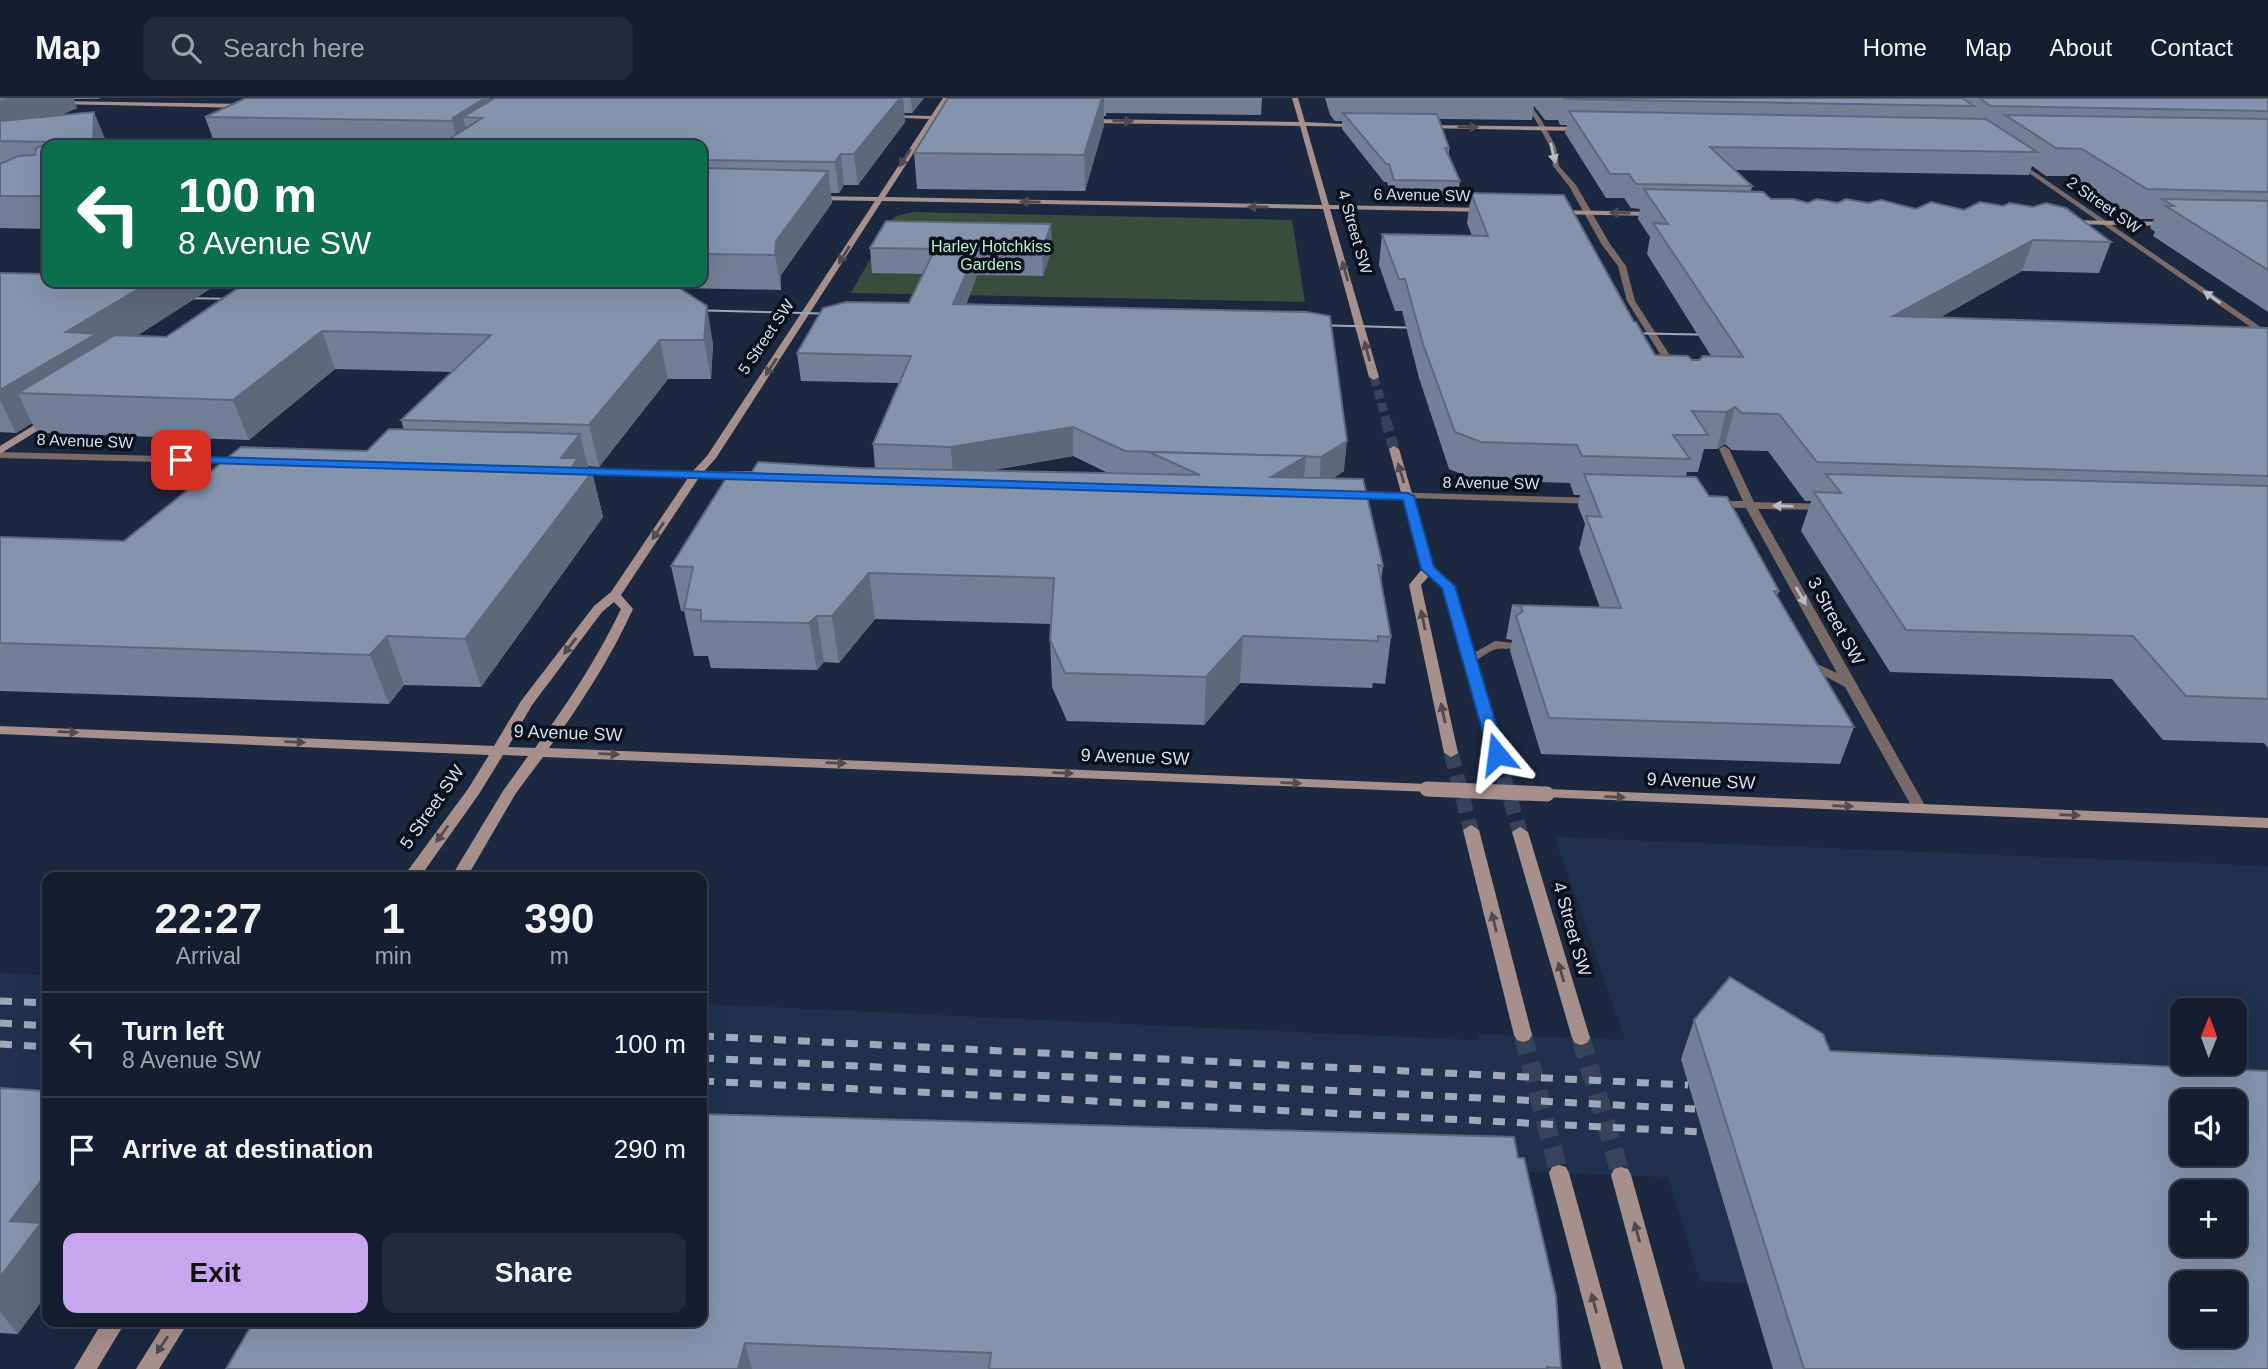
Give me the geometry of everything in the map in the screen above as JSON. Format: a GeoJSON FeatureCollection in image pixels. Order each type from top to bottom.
{"type":"FeatureCollection","features":[{"type":"Feature","properties":{"kind":"main road"},"geometry":{"type":"LineString","coordinates":[[94,111],[126,98]]}},
{"type":"Feature","properties":{"kind":"main road","name":"5 Street SW"},"geometry":{"type":"LineString","coordinates":[[415,872],[474,791],[526,704],[598,609],[615,595],[696,474],[716,451],[946,98]]}},
{"type":"Feature","properties":{"kind":"main road","name":"4 Street SW"},"geometry":{"type":"LineString","coordinates":[[1295,98],[1374,377]]}},
{"type":"Feature","properties":{"kind":"main road"},"geometry":{"type":"LineString","coordinates":[[53,103],[252,106]]}},
{"type":"Feature","properties":{"kind":"main road"},"geometry":{"type":"LineString","coordinates":[[874,117],[958,118]]}},
{"type":"Feature","properties":{"kind":"main road"},"geometry":{"type":"LineString","coordinates":[[1084,121],[1373,126]]}},
{"type":"Feature","properties":{"kind":"main road"},"geometry":{"type":"LineString","coordinates":[[1415,126],[1589,129]]}},
{"type":"Feature","properties":{"kind":"main road","name":"6 Avenue SW"},"geometry":{"type":"LineString","coordinates":[[809,198],[1496,211]]}},
{"type":"Feature","properties":{"kind":"main road"},"geometry":{"type":"LineString","coordinates":[[1541,211],[1660,214]]}},
{"type":"Feature","properties":{"kind":"main road"},"geometry":{"type":"LineString","coordinates":[[2056,222],[2179,224]]}},
{"type":"Feature","properties":{"kind":"main road"},"geometry":{"type":"LineString","coordinates":[[0,453],[63,410]]}},
{"type":"Feature","properties":{"kind":"main road"},"geometry":{"type":"LineString","coordinates":[[1394,449],[1428,569],[1448,586],[1497,754]]}},
{"type":"Feature","properties":{"kind":"main road"},"geometry":{"type":"LineString","coordinates":[[1428,569],[1415,586],[1451,753]]}},
{"type":"Feature","properties":{"kind":"main road"},"geometry":{"type":"LineString","coordinates":[[462,872],[510,791],[577,700],[609,647],[627,609],[615,595]]}},
{"type":"Feature","properties":{"kind":"main road","name":"9 Avenue SW"},"geometry":{"type":"LineString","coordinates":[[0,730],[2268,823]]}},
{"type":"Feature","properties":{"kind":"main road"},"geometry":{"type":"LineString","coordinates":[[1471,830],[1523,1035]]}},
{"type":"Feature","properties":{"kind":"main road","name":"4 Street SW"},"geometry":{"type":"LineString","coordinates":[[1520,832],[1580,1038]]}},
{"type":"Feature","properties":{"kind":"main road"},"geometry":{"type":"LineString","coordinates":[[1559,1173],[1612,1369]]}},
{"type":"Feature","properties":{"kind":"main road"},"geometry":{"type":"LineString","coordinates":[[1621,1175],[1674,1369]]}},
{"type":"Feature","properties":{"kind":"main road"},"geometry":{"type":"LineString","coordinates":[[85,1369],[111,1327]]}},
{"type":"Feature","properties":{"kind":"main road"},"geometry":{"type":"LineString","coordinates":[[147,1369],[174,1327]]}},
{"type":"Feature","properties":{"kind":"street"},"geometry":{"type":"LineString","coordinates":[[1517,98],[1531,109],[1543,128],[1553,147],[1556,166],[1572,185],[1586,212],[1622,266],[1631,301],[1680,380]]}},
{"type":"Feature","properties":{"kind":"street","name":"2 Street SW"},"geometry":{"type":"LineString","coordinates":[[2004,153],[2268,336]]}},
{"type":"Feature","properties":{"kind":"street","name":"3 Street SW"},"geometry":{"type":"LineString","coordinates":[[1724,449],[1751,505],[1920,809]]}},
{"type":"Feature","properties":{"kind":"street","name":"8 Avenue SW"},"geometry":{"type":"LineString","coordinates":[[0,453],[252,462]]}},
{"type":"Feature","properties":{"kind":"street"},"geometry":{"type":"LineString","coordinates":[[556,470],[755,476]]}},
{"type":"Feature","properties":{"kind":"street","name":"8 Avenue SW"},"geometry":{"type":"LineString","coordinates":[[1335,494],[1607,501]]}},
{"type":"Feature","properties":{"kind":"street"},"geometry":{"type":"LineString","coordinates":[[1700,503],[1845,508]]}},
{"type":"Feature","properties":{"kind":"street"},"geometry":{"type":"LineString","coordinates":[[1470,659],[1494,645],[1508,646]]}},
{"type":"Feature","properties":{"kind":"street"},"geometry":{"type":"LineString","coordinates":[[1815,667],[1849,684]]}},
{"type":"Feature","properties":{"kind":"shaded area"},"geometry":{"type":"Polygon","coordinates":[[[1555,837],[2268,866],[2268,1312],[2247,1294],[2247,1271],[2170,1271],[2170,1307],[1700,1281],[1668,1177],[707,1144],[707,1004],[1479,1040],[1478,1034],[1625,1040],[1555,837]]]}},
{"type":"Feature","properties":{"kind":"shaded area"},"geometry":{"type":"Polygon","coordinates":[[[0,973],[42,975],[42,1119],[0,1117],[0,973]]]}},
{"type":"Feature","properties":{"kind":"green space","name":"Harley Hotchkiss Gardens"},"geometry":{"type":"Polygon","coordinates":[[[912,212],[1292,220],[1305,302],[851,293],[894,217],[912,212]]]}},
{"type":"Feature","properties":{"kind":"building"},"geometry":{"type":"Polygon","coordinates":[[[246,98],[485,98],[452,121],[205,117],[246,98]]]}},
{"type":"Feature","properties":{"kind":"building"},"geometry":{"type":"Polygon","coordinates":[[[495,98],[900,98],[854,154],[841,154],[835,162],[707,160],[707,140],[448,140],[482,118],[463,117],[495,98]]]}},
{"type":"Feature","properties":{"kind":"building"},"geometry":{"type":"Polygon","coordinates":[[[948,98],[1102,98],[1084,155],[914,153],[948,98]]]}},
{"type":"Feature","properties":{"kind":"building"},"geometry":{"type":"Polygon","coordinates":[[[1962,98],[1974,106],[1564,99],[1962,98]]]}},
{"type":"Feature","properties":{"kind":"building"},"geometry":{"type":"Polygon","coordinates":[[[1979,98],[2268,98],[2268,111],[1991,106],[1979,98]]]}},
{"type":"Feature","properties":{"kind":"building"},"geometry":{"type":"Polygon","coordinates":[[[1569,111],[1986,119],[2037,152],[1710,147],[1752,186],[1636,184],[1629,174],[1610,174],[1569,111]]]}},
{"type":"Feature","properties":{"kind":"building"},"geometry":{"type":"Polygon","coordinates":[[[94,112],[93,140],[0,141],[0,121],[94,112]]]}},
{"type":"Feature","properties":{"kind":"building"},"geometry":{"type":"Polygon","coordinates":[[[1343,113],[1437,114],[1449,148],[1445,148],[1460,181],[1394,180],[1389,164],[1386,164],[1343,113]]]}},
{"type":"Feature","properties":{"kind":"building"},"geometry":{"type":"Polygon","coordinates":[[[2005,115],[2268,119],[2268,192],[2147,189],[2082,149],[2056,148],[2005,115]]]}},
{"type":"Feature","properties":{"kind":"building"},"geometry":{"type":"Polygon","coordinates":[[[42,145],[42,196],[0,196],[0,164],[18,156],[35,155],[36,148],[42,145]]]}},
{"type":"Feature","properties":{"kind":"building"},"geometry":{"type":"Polygon","coordinates":[[[707,168],[828,171],[776,241],[775,255],[707,254],[707,168]]]}},
{"type":"Feature","properties":{"kind":"building"},"geometry":{"type":"Polygon","coordinates":[[[1644,189],[1763,192],[1771,199],[1793,199],[1808,203],[1817,199],[1838,203],[1846,199],[1868,203],[1881,200],[1916,209],[1931,202],[1964,210],[1980,202],[2033,207],[2046,203],[2066,208],[2111,242],[2033,240],[1893,316],[2268,328],[2268,476],[1817,462],[1779,414],[1742,413],[1735,407],[1726,412],[1692,411],[1708,435],[1673,435],[1690,459],[1582,456],[1577,445],[1481,442],[1455,432],[1423,344],[1405,279],[1399,279],[1382,234],[1488,236],[1471,193],[1564,195],[1655,355],[1688,356],[1692,360],[1699,360],[1703,356],[1743,357],[1653,223],[1668,224],[1644,189]]]}},
{"type":"Feature","properties":{"kind":"building"},"geometry":{"type":"Polygon","coordinates":[[[2162,199],[2268,201],[2268,270],[2166,206],[2174,206],[2162,199]]]}},
{"type":"Feature","properties":{"kind":"building"},"geometry":{"type":"Polygon","coordinates":[[[886,221],[1051,224],[1042,251],[976,250],[953,304],[1307,312],[1330,316],[1347,441],[1321,457],[1125,451],[1073,427],[951,447],[873,444],[911,356],[797,353],[823,308],[846,302],[909,303],[935,249],[870,248],[886,221]]]}},
{"type":"Feature","properties":{"kind":"building"},"geometry":{"type":"Polygon","coordinates":[[[0,273],[42,274],[42,287],[142,287],[66,332],[96,334],[0,390],[0,273]]]}},
{"type":"Feature","properties":{"kind":"building"},"geometry":{"type":"Polygon","coordinates":[[[240,287],[678,287],[707,306],[704,340],[660,340],[589,425],[401,420],[491,335],[322,331],[233,400],[18,393],[115,335],[166,337],[240,287]]]}},
{"type":"Feature","properties":{"kind":"building"},"geometry":{"type":"Polygon","coordinates":[[[389,429],[580,434],[561,458],[578,458],[568,472],[592,472],[465,639],[387,636],[370,655],[0,643],[0,537],[124,541],[241,447],[367,451],[389,429]]]}},
{"type":"Feature","properties":{"kind":"building"},"geometry":{"type":"Polygon","coordinates":[[[1149,452],[1306,456],[1271,477],[1363,479],[1383,566],[1378,565],[1391,637],[1378,636],[1378,641],[1243,636],[1206,677],[1065,673],[1050,640],[1054,578],[869,573],[832,616],[817,616],[809,623],[701,621],[701,610],[684,609],[693,567],[671,566],[730,472],[752,472],[758,462],[859,468],[1200,475],[1149,452]]]}},
{"type":"Feature","properties":{"kind":"building"},"geometry":{"type":"Polygon","coordinates":[[[1584,474],[1696,477],[1709,496],[1727,497],[1779,591],[1774,591],[1854,727],[1549,718],[1516,616],[1523,611],[1520,606],[1512,605],[1621,608],[1586,516],[1601,517],[1584,474]]]}},
{"type":"Feature","properties":{"kind":"building"},"geometry":{"type":"Polygon","coordinates":[[[1826,474],[2268,486],[2268,699],[2186,696],[2133,636],[1906,630],[1814,492],[1841,493],[1826,474]]]}},
{"type":"Feature","properties":{"kind":"building"},"geometry":{"type":"Polygon","coordinates":[[[1730,977],[1823,1034],[1830,1051],[2170,1067],[2170,1075],[2247,1075],[2247,1070],[2268,1071],[2268,1369],[1804,1369],[1694,1020],[1730,977]]]}},
{"type":"Feature","properties":{"kind":"building"},"geometry":{"type":"Polygon","coordinates":[[[0,1088],[42,1091],[42,1179],[10,1221],[41,1223],[0,1277],[0,1088]]]}},
{"type":"Feature","properties":{"kind":"building"},"geometry":{"type":"Polygon","coordinates":[[[707,1114],[1514,1137],[1518,1158],[1524,1158],[1556,1296],[1561,1368],[989,1369],[991,1353],[745,1343],[738,1369],[226,1369],[250,1327],[707,1327],[707,1114]]]}},
{"type":"Feature","properties":{"kind":"tunnel"},"geometry":{"type":"LineString","coordinates":[[1374,377],[1387,423]]}},
{"type":"Feature","properties":{"kind":"tunnel"},"geometry":{"type":"LineString","coordinates":[[1386,421],[1394,449]]}},
{"type":"Feature","properties":{"kind":"tunnel"},"geometry":{"type":"LineString","coordinates":[[1451,753],[1471,830]]}},
{"type":"Feature","properties":{"kind":"tunnel"},"geometry":{"type":"LineString","coordinates":[[1497,755],[1520,832]]}},
{"type":"Feature","properties":{"kind":"tunnel"},"geometry":{"type":"LineString","coordinates":[[1523,1035],[1559,1173]]}},
{"type":"Feature","properties":{"kind":"tunnel"},"geometry":{"type":"LineString","coordinates":[[1581,1038],[1621,1175]]}},
{"type":"Feature","properties":{"kind":"tram line"},"geometry":{"type":"LineString","coordinates":[[175,298],[241,299]]}},
{"type":"Feature","properties":{"kind":"tram line"},"geometry":{"type":"LineString","coordinates":[[689,310],[840,314]]}},
{"type":"Feature","properties":{"kind":"tram line"},"geometry":{"type":"LineString","coordinates":[[1312,325],[1424,328]]}},
{"type":"Feature","properties":{"kind":"tram line"},"geometry":{"type":"LineString","coordinates":[[1624,333],[1718,335]]}},
{"type":"Feature","properties":{"kind":"railway"},"geometry":{"type":"LineString","coordinates":[[0,1001],[42,1003]]}},
{"type":"Feature","properties":{"kind":"railway"},"geometry":{"type":"LineString","coordinates":[[0,1023],[42,1026]]}},
{"type":"Feature","properties":{"kind":"railway"},"geometry":{"type":"LineString","coordinates":[[707,1036],[1688,1085]]}},
{"type":"Feature","properties":{"kind":"railway"},"geometry":{"type":"LineString","coordinates":[[0,1044],[42,1047]]}},
{"type":"Feature","properties":{"kind":"railway"},"geometry":{"type":"LineString","coordinates":[[707,1058],[1695,1109]]}},
{"type":"Feature","properties":{"kind":"railway"},"geometry":{"type":"LineString","coordinates":[[707,1081],[1702,1132]]}},
{"type":"Feature","properties":{"kind":"route"},"geometry":{"type":"LineString","coordinates":[[181,460],[1408,496],[1428,569],[1448,586],[1497,754]]}}]}
